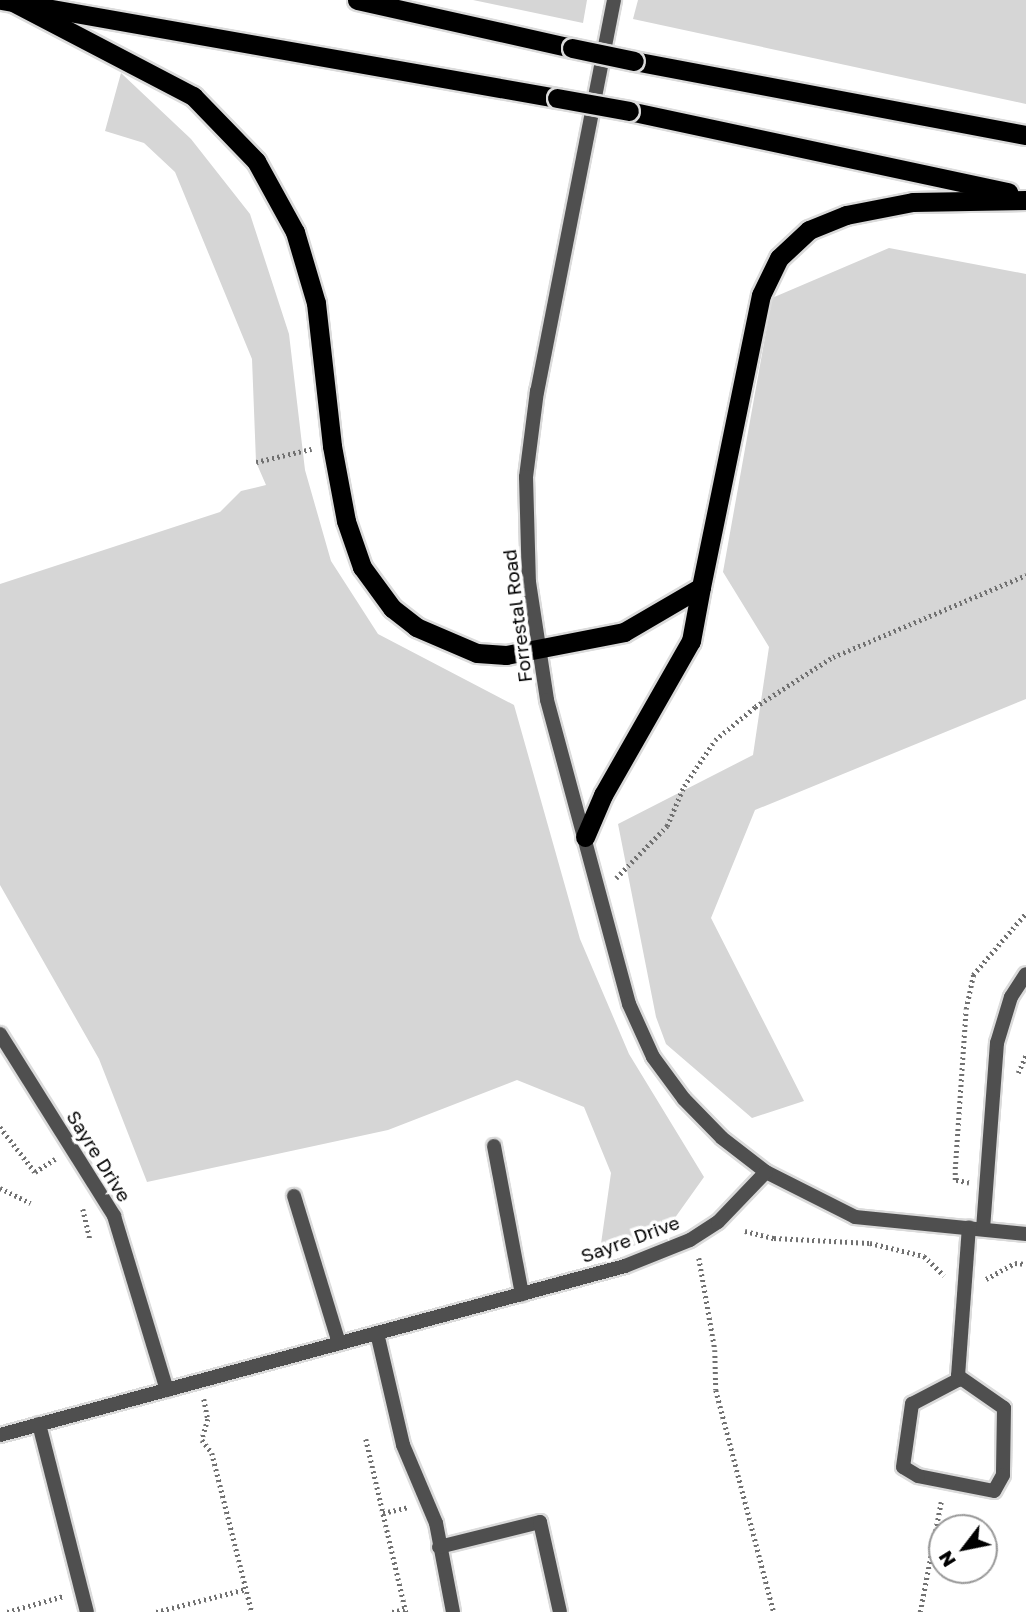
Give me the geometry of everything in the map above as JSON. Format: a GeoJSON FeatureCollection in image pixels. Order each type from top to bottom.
{"type":"FeatureCollection","features":[{"type":"Feature","properties":{"kind":"highway"},"geometry":{"type":"LineString","coordinates":[[357,0],[634,61],[1026,135]]}},
{"type":"Feature","properties":{"kind":"highway"},"geometry":{"type":"LineString","coordinates":[[8,1],[193,96],[256,161],[295,232],[316,303],[332,446],[346,521],[362,567],[392,608],[416,628],[477,653],[506,655],[624,632],[701,587]]}},
{"type":"Feature","properties":{"kind":"highway"},"geometry":{"type":"LineString","coordinates":[[8,1],[629,111],[1026,198]]}},
{"type":"Feature","properties":{"kind":"highway"},"geometry":{"type":"LineString","coordinates":[[585,837],[603,795],[691,641],[761,295],[779,258],[809,230],[846,215],[913,202],[1026,198]]}},
{"type":"Feature","properties":{"kind":"street","name":"Forrestal Road"},"geometry":{"type":"LineString","coordinates":[[614,0],[537,391],[526,477],[529,582],[547,700],[629,1004],[653,1057],[684,1099],[722,1138],[766,1172]]}},
{"type":"Feature","properties":{"kind":"street"},"geometry":{"type":"LineString","coordinates":[[958,1376],[1004,1408],[1003,1475],[994,1491],[918,1476],[903,1467],[912,1405],[958,1380],[958,1376],[964,1291],[976,1228],[997,1043],[1011,997],[1026,974]]}},
{"type":"Feature","properties":{"kind":"street","name":"Sayre Drive"},"geometry":{"type":"LineString","coordinates":[[0,1034],[114,1216],[167,1390]]}},
{"type":"Feature","properties":{"kind":"street"},"geometry":{"type":"LineString","coordinates":[[494,1146],[522,1294]]}},
{"type":"Feature","properties":{"kind":"street"},"geometry":{"type":"LineString","coordinates":[[766,1172],[855,1217],[1026,1234]]}},
{"type":"Feature","properties":{"kind":"street","name":"Sayre Drive"},"geometry":{"type":"LineString","coordinates":[[0,1435],[625,1266],[695,1237],[733,1210],[766,1172]]}},
{"type":"Feature","properties":{"kind":"street"},"geometry":{"type":"LineString","coordinates":[[294,1196],[339,1343]]}},
{"type":"Feature","properties":{"kind":"street"},"geometry":{"type":"LineString","coordinates":[[377,1333],[403,1445],[433,1513],[453,1612]]}},
{"type":"Feature","properties":{"kind":"street"},"geometry":{"type":"LineString","coordinates":[[39,1424],[86,1612]]}},
{"type":"Feature","properties":{"kind":"street"},"geometry":{"type":"LineString","coordinates":[[439,1547],[540,1522],[559,1612]]}},
{"type":"Feature","properties":{"kind":"path"},"geometry":{"type":"LineString","coordinates":[[256,462],[332,446]]}},
{"type":"Feature","properties":{"kind":"path"},"geometry":{"type":"LineString","coordinates":[[615,878],[667,826],[684,786],[715,740],[764,701],[833,657],[1026,575]]}},
{"type":"Feature","properties":{"kind":"path"},"geometry":{"type":"LineString","coordinates":[[0,1127],[35,1172],[55,1158],[62,1169]]}},
{"type":"Feature","properties":{"kind":"path"},"geometry":{"type":"LineString","coordinates":[[0,1188],[31,1203]]}},
{"type":"Feature","properties":{"kind":"path"},"geometry":{"type":"LineString","coordinates":[[82,1203],[90,1239]]}},
{"type":"Feature","properties":{"kind":"path"},"geometry":{"type":"LineString","coordinates":[[745,1231],[774,1238],[870,1243],[924,1256],[964,1291],[1015,1263],[1026,1264]]}},
{"type":"Feature","properties":{"kind":"path"},"geometry":{"type":"LineString","coordinates":[[695,1237],[715,1350],[716,1390],[774,1612]]}},
{"type":"Feature","properties":{"kind":"path"},"geometry":{"type":"LineString","coordinates":[[201,1381],[208,1419],[201,1440],[212,1453],[252,1612]]}},
{"type":"Feature","properties":{"kind":"path"},"geometry":{"type":"LineString","coordinates":[[366,1439],[405,1610],[392,1612]]}},
{"type":"Feature","properties":{"kind":"path"},"geometry":{"type":"LineString","coordinates":[[920,1612],[941,1502]]}},
{"type":"Feature","properties":{"kind":"path"},"geometry":{"type":"LineString","coordinates":[[156,1612],[246,1589]]}},
{"type":"Feature","properties":{"kind":"path"},"geometry":{"type":"LineString","coordinates":[[7,1612],[81,1592]]}},
{"type":"Feature","properties":{"kind":"shaded area"},"geometry":{"type":"Polygon","coordinates":[[[473,0],[587,0],[583,23],[473,0]]]}},
{"type":"Feature","properties":{"kind":"shaded area"},"geometry":{"type":"Polygon","coordinates":[[[638,0],[1026,0],[1026,104],[633,19],[638,0]]]}},
{"type":"Feature","properties":{"kind":"shaded area"},"geometry":{"type":"Polygon","coordinates":[[[121,73],[191,139],[250,214],[289,334],[305,470],[331,561],[378,634],[514,705],[580,939],[629,1054],[704,1177],[662,1236],[599,1258],[611,1173],[584,1107],[517,1080],[388,1130],[147,1182],[99,1059],[0,885],[0,584],[220,512],[241,491],[266,485],[256,462],[252,359],[175,172],[144,143],[105,131],[121,73]]]}},
{"type":"Feature","properties":{"kind":"shaded area"},"geometry":{"type":"Polygon","coordinates":[[[889,248],[1026,274],[1026,699],[755,810],[711,918],[804,1101],[752,1118],[666,1044],[656,1017],[618,824],[753,755],[769,647],[723,572],[772,298],[889,248]]]}}]}
